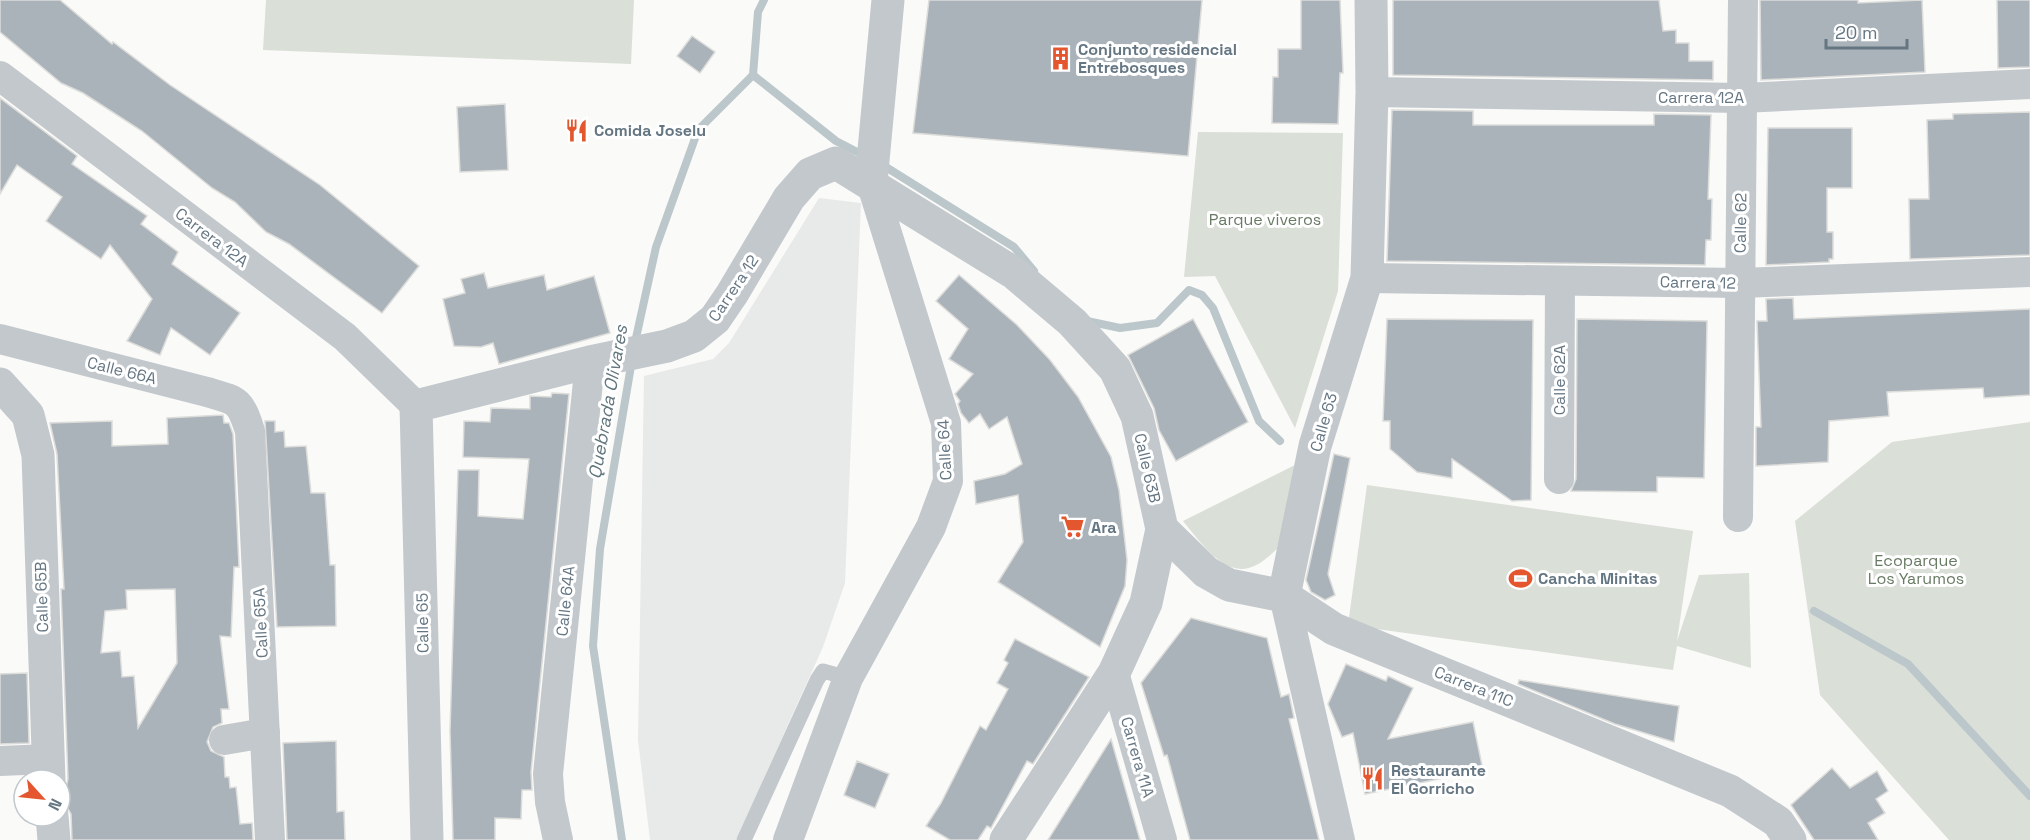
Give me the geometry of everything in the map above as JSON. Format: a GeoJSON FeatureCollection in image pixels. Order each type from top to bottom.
{"type":"FeatureCollection","features":[{"type":"Feature","properties":{"kind":"street","name":"Calle 64"},"geometry":{"type":"LineString","coordinates":[[788,840],[848,678],[932,527],[948,482],[946,423],[871,182],[888,0]]}},
{"type":"Feature","properties":{"kind":"street","name":"Calle 63"},"geometry":{"type":"LineString","coordinates":[[1340,840],[1284,596],[1315,447],[1367,278],[1372,92],[1371,0]]}},
{"type":"Feature","properties":{"kind":"street","name":"Calle 62"},"geometry":{"type":"LineString","coordinates":[[1738,517],[1743,0]]}},
{"type":"Feature","properties":{"kind":"street","name":"Carrera 12A"},"geometry":{"type":"LineString","coordinates":[[0,76],[345,337],[416,406]]}},
{"type":"Feature","properties":{"kind":"street","name":"Carrera 12A"},"geometry":{"type":"LineString","coordinates":[[1372,92],[1742,98],[2030,84]]}},
{"type":"Feature","properties":{"kind":"street","name":"Carrera 12"},"geometry":{"type":"LineString","coordinates":[[416,406],[604,359],[667,346],[694,336],[715,319],[789,198],[810,174],[836,164],[871,182]]}},
{"type":"Feature","properties":{"kind":"street","name":"Calle 63B"},"geometry":{"type":"LineString","coordinates":[[871,182],[1014,273],[1072,322],[1115,369],[1137,416],[1162,529],[1146,603],[1114,673],[1006,840]]}},
{"type":"Feature","properties":{"kind":"street","name":"Carrera 12"},"geometry":{"type":"LineString","coordinates":[[1367,278],[1740,283],[2030,272]]}},
{"type":"Feature","properties":{"kind":"street","name":"Calle 62A"},"geometry":{"type":"LineString","coordinates":[[1559,478],[1560,280]]}},
{"type":"Feature","properties":{"kind":"street","name":"Calle 66A"},"geometry":{"type":"LineString","coordinates":[[0,339],[207,392],[231,399],[242,407]]}},
{"type":"Feature","properties":{"kind":"street","name":"Calle 64A"},"geometry":{"type":"LineString","coordinates":[[558,840],[550,802],[548,774],[604,359]]}},
{"type":"Feature","properties":{"kind":"street","name":"Calle 65B"},"geometry":{"type":"LineString","coordinates":[[0,384],[28,415],[38,455],[49,768]]}},
{"type":"Feature","properties":{"kind":"street","name":"Calle 65"},"geometry":{"type":"LineString","coordinates":[[416,406],[427,840]]}},
{"type":"Feature","properties":{"kind":"street","name":"Calle 65A"},"geometry":{"type":"LineString","coordinates":[[242,407],[250,431],[270,840]]}},
{"type":"Feature","properties":{"kind":"street","name":"Carrera 11C"},"geometry":{"type":"LineString","coordinates":[[1162,529],[1206,572],[1229,585],[1284,596],[1335,629],[1730,791],[1778,822],[1790,840]]}},
{"type":"Feature","properties":{"kind":"street","name":"Carrera 11A"},"geometry":{"type":"LineString","coordinates":[[1114,673],[1161,840]]}},
{"type":"Feature","properties":{"kind":"street"},"geometry":{"type":"LineString","coordinates":[[224,740],[265,733]]}},
{"type":"Feature","properties":{"kind":"street"},"geometry":{"type":"LineString","coordinates":[[0,761],[38,768]]}},
{"type":"Feature","properties":{"kind":"lane"},"geometry":{"type":"LineString","coordinates":[[744,840],[817,680],[823,671],[848,678]]}},
{"type":"Feature","properties":{"kind":"shaded area"},"geometry":{"type":"Polygon","coordinates":[[[819,198],[861,203],[845,583],[823,647],[736,840],[650,840],[638,740],[644,376],[713,359],[729,343],[819,198]]]}},
{"type":"Feature","properties":{"kind":"green space"},"geometry":{"type":"Polygon","coordinates":[[[266,0],[634,0],[631,64],[263,50],[266,0]]]}},
{"type":"Feature","properties":{"kind":"green space","name":"Parque viveros"},"geometry":{"type":"Polygon","coordinates":[[[1198,132],[1343,133],[1338,291],[1295,428],[1215,276],[1184,277],[1198,132]]]}},
{"type":"Feature","properties":{"kind":"green space","name":"Ecoparque Los Yarumos"},"geometry":{"type":"Polygon","coordinates":[[[2030,422],[2030,840],[1949,840],[1820,695],[1795,521],[1892,442],[2030,422]]]}},
{"type":"Feature","properties":{"kind":"green space"},"geometry":{"type":"Polygon","coordinates":[[[1297,464],[1277,549],[1257,565],[1243,569],[1233,568],[1223,563],[1205,547],[1183,521],[1297,464]]]}},
{"type":"Feature","properties":{"kind":"green space","name":"Cancha Minitas"},"geometry":{"type":"Polygon","coordinates":[[[1367,485],[1693,531],[1677,641],[1699,575],[1749,573],[1751,668],[1677,646],[1673,670],[1348,625],[1367,485]]]}},
{"type":"Feature","properties":{"kind":"building"},"geometry":{"type":"Polygon","coordinates":[[[0,0],[60,0],[112,44],[113,42],[170,85],[320,185],[419,266],[382,313],[289,244],[266,232],[235,202],[212,188],[142,131],[83,93],[61,83],[0,32],[0,0]]]}},
{"type":"Feature","properties":{"kind":"building","name":"Conjunto residencial Entrebosques"},"geometry":{"type":"Polygon","coordinates":[[[929,0],[1202,0],[1188,156],[913,133],[929,0]]]}},
{"type":"Feature","properties":{"kind":"building"},"geometry":{"type":"Polygon","coordinates":[[[1301,0],[1340,0],[1343,73],[1340,73],[1338,124],[1272,123],[1273,77],[1278,77],[1278,49],[1301,49],[1301,0]]]}},
{"type":"Feature","properties":{"kind":"building"},"geometry":{"type":"Polygon","coordinates":[[[1393,0],[1659,0],[1663,31],[1676,30],[1676,43],[1689,43],[1689,61],[1713,61],[1713,80],[1393,75],[1393,0]]]}},
{"type":"Feature","properties":{"kind":"building"},"geometry":{"type":"Polygon","coordinates":[[[1760,0],[1858,0],[1858,3],[1922,0],[1925,72],[1761,80],[1760,0]]]}},
{"type":"Feature","properties":{"kind":"building"},"geometry":{"type":"Polygon","coordinates":[[[1997,0],[2030,0],[2030,67],[1998,68],[1997,0]]]}},
{"type":"Feature","properties":{"kind":"building"},"geometry":{"type":"Polygon","coordinates":[[[692,36],[715,52],[700,73],[677,56],[692,36]]]}},
{"type":"Feature","properties":{"kind":"building"},"geometry":{"type":"Polygon","coordinates":[[[0,98],[77,156],[72,164],[147,216],[141,224],[178,252],[172,264],[240,313],[210,355],[171,328],[160,355],[127,341],[152,299],[110,245],[101,259],[46,221],[62,197],[17,165],[0,194],[0,98]]]}},
{"type":"Feature","properties":{"kind":"building"},"geometry":{"type":"Polygon","coordinates":[[[505,104],[508,170],[460,172],[457,107],[505,104]]]}},
{"type":"Feature","properties":{"kind":"building"},"geometry":{"type":"Polygon","coordinates":[[[1392,110],[1473,111],[1473,125],[1654,125],[1654,114],[1711,115],[1708,199],[1712,199],[1711,240],[1706,240],[1705,265],[1387,261],[1392,110]]]}},
{"type":"Feature","properties":{"kind":"building"},"geometry":{"type":"Polygon","coordinates":[[[2030,112],[2030,255],[1910,259],[1909,199],[1929,199],[1927,120],[1953,119],[1953,114],[2030,112]]]}},
{"type":"Feature","properties":{"kind":"building"},"geometry":{"type":"Polygon","coordinates":[[[1768,128],[1852,128],[1852,188],[1827,188],[1827,232],[1833,232],[1833,259],[1829,259],[1829,262],[1766,265],[1768,128]]]}},
{"type":"Feature","properties":{"kind":"building"},"geometry":{"type":"Polygon","coordinates":[[[484,273],[488,288],[544,275],[547,290],[594,276],[610,333],[499,364],[493,343],[481,347],[454,346],[443,299],[465,293],[461,279],[484,273]]]}},
{"type":"Feature","properties":{"kind":"building"},"geometry":{"type":"Polygon","coordinates":[[[959,275],[1017,325],[1050,360],[1078,397],[1111,457],[1119,490],[1127,560],[1125,586],[1100,647],[998,582],[1023,542],[1018,495],[976,504],[974,481],[1005,474],[1022,464],[1007,417],[989,429],[980,414],[969,423],[961,413],[958,404],[960,401],[955,394],[973,374],[949,359],[968,329],[936,301],[959,275]]]}},
{"type":"Feature","properties":{"kind":"building"},"geometry":{"type":"Polygon","coordinates":[[[1793,298],[1794,319],[2030,309],[2030,395],[1984,398],[1983,388],[1887,392],[1889,416],[1829,421],[1828,462],[1756,466],[1756,427],[1761,427],[1757,321],[1767,321],[1766,299],[1793,298]]]}},
{"type":"Feature","properties":{"kind":"building"},"geometry":{"type":"Polygon","coordinates":[[[1193,319],[1248,422],[1176,461],[1159,430],[1154,408],[1128,355],[1193,319]]]}},
{"type":"Feature","properties":{"kind":"building"},"geometry":{"type":"Polygon","coordinates":[[[1387,319],[1533,320],[1531,500],[1512,501],[1452,459],[1452,478],[1417,472],[1390,449],[1390,421],[1383,421],[1387,319]]]}},
{"type":"Feature","properties":{"kind":"building"},"geometry":{"type":"Polygon","coordinates":[[[1577,319],[1707,321],[1704,478],[1657,477],[1657,492],[1571,491],[1576,479],[1577,319]]]}},
{"type":"Feature","properties":{"kind":"building"},"geometry":{"type":"Polygon","coordinates":[[[552,393],[569,394],[531,772],[532,790],[522,790],[521,819],[495,818],[495,840],[453,840],[450,731],[458,470],[479,470],[478,516],[523,519],[529,459],[463,457],[464,421],[490,422],[491,408],[530,409],[530,396],[551,397],[552,393]]]}},
{"type":"Feature","properties":{"kind":"building"},"geometry":{"type":"Polygon","coordinates":[[[223,415],[224,423],[229,423],[233,434],[239,567],[234,567],[231,637],[220,636],[229,709],[221,709],[222,723],[213,727],[207,742],[211,751],[224,757],[225,777],[229,777],[230,788],[236,787],[240,824],[252,823],[253,840],[72,840],[72,768],[68,768],[61,589],[64,589],[57,454],[50,423],[112,421],[112,446],[168,444],[167,418],[223,415]],[[175,589],[126,590],[127,609],[105,611],[101,653],[120,651],[122,677],[134,676],[138,728],[177,663],[175,589]]]}},
{"type":"Feature","properties":{"kind":"building"},"geometry":{"type":"Polygon","coordinates":[[[265,421],[275,421],[275,432],[284,431],[285,447],[306,446],[311,493],[325,493],[330,565],[335,565],[336,626],[277,627],[265,421]]]}},
{"type":"Feature","properties":{"kind":"building"},"geometry":{"type":"Polygon","coordinates":[[[1334,454],[1350,458],[1328,574],[1335,595],[1325,600],[1311,592],[1306,580],[1334,454]]]}},
{"type":"Feature","properties":{"kind":"building"},"geometry":{"type":"Polygon","coordinates":[[[1191,618],[1267,638],[1281,697],[1289,694],[1294,718],[1289,719],[1319,840],[1190,840],[1167,755],[1164,756],[1141,683],[1191,618]]]}},
{"type":"Feature","properties":{"kind":"building"},"geometry":{"type":"Polygon","coordinates":[[[1015,639],[1089,677],[1033,764],[1027,761],[991,828],[987,826],[978,840],[950,840],[926,826],[941,803],[980,726],[986,730],[1008,689],[997,683],[1008,663],[1004,660],[1015,639]]]}},
{"type":"Feature","properties":{"kind":"building"},"geometry":{"type":"Polygon","coordinates":[[[1346,664],[1386,681],[1388,676],[1413,688],[1388,739],[1473,722],[1483,770],[1365,794],[1353,733],[1342,737],[1328,704],[1346,664]]]}},
{"type":"Feature","properties":{"kind":"building"},"geometry":{"type":"Polygon","coordinates":[[[27,673],[29,743],[0,744],[0,674],[27,673]]]}},
{"type":"Feature","properties":{"kind":"building"},"geometry":{"type":"Polygon","coordinates":[[[1519,680],[1679,706],[1674,742],[1615,724],[1518,684],[1519,680]]]}},
{"type":"Feature","properties":{"kind":"building"},"geometry":{"type":"Polygon","coordinates":[[[1111,739],[1140,840],[1048,840],[1111,739]]]}},
{"type":"Feature","properties":{"kind":"building"},"geometry":{"type":"Polygon","coordinates":[[[336,741],[337,812],[344,811],[345,840],[287,840],[283,743],[336,741]]]}},
{"type":"Feature","properties":{"kind":"building"},"geometry":{"type":"Polygon","coordinates":[[[857,761],[889,774],[875,808],[844,795],[857,761]]]}},
{"type":"Feature","properties":{"kind":"building"},"geometry":{"type":"Polygon","coordinates":[[[1832,768],[1850,788],[1877,771],[1888,791],[1876,799],[1885,813],[1868,823],[1878,840],[1814,840],[1791,805],[1832,768]]]}},
{"type":"Feature","properties":{"kind":"waterway","name":"Quebrada Olivares"},"geometry":{"type":"LineString","coordinates":[[634,347],[656,247],[698,130],[753,75],[758,12],[764,0]]}},
{"type":"Feature","properties":{"kind":"waterway"},"geometry":{"type":"LineString","coordinates":[[753,75],[836,141],[867,157]]}},
{"type":"Feature","properties":{"kind":"waterway"},"geometry":{"type":"LineString","coordinates":[[881,164],[1014,247],[1034,271]]}},
{"type":"Feature","properties":{"kind":"waterway"},"geometry":{"type":"LineString","coordinates":[[1087,321],[1120,328],[1157,323],[1189,290],[1202,295],[1213,308],[1259,421],[1280,441]]}},
{"type":"Feature","properties":{"kind":"waterway","name":"Quebrada Olivares"},"geometry":{"type":"LineString","coordinates":[[622,840],[593,646],[600,549],[632,360]]}},
{"type":"Feature","properties":{"kind":"waterway"},"geometry":{"type":"LineString","coordinates":[[1814,611],[1908,664],[2030,796]]}},
{"type":"Feature","properties":{"kind":"place","name":"Conjunto residencial Entrebosques"},"geometry":{"type":"Point","coordinates":[1060,58]}},
{"type":"Feature","properties":{"kind":"place","name":"Comida Joselu"},"geometry":{"type":"Point","coordinates":[576,130]}},
{"type":"Feature","properties":{"kind":"place","name":"Ara"},"geometry":{"type":"Point","coordinates":[1073,527]}},
{"type":"Feature","properties":{"kind":"place","name":"Cancha Minitas"},"geometry":{"type":"Point","coordinates":[1520,578]}},
{"type":"Feature","properties":{"kind":"place","name":"Restaurante El Gorricho"},"geometry":{"type":"Point","coordinates":[1373,779]}}]}
